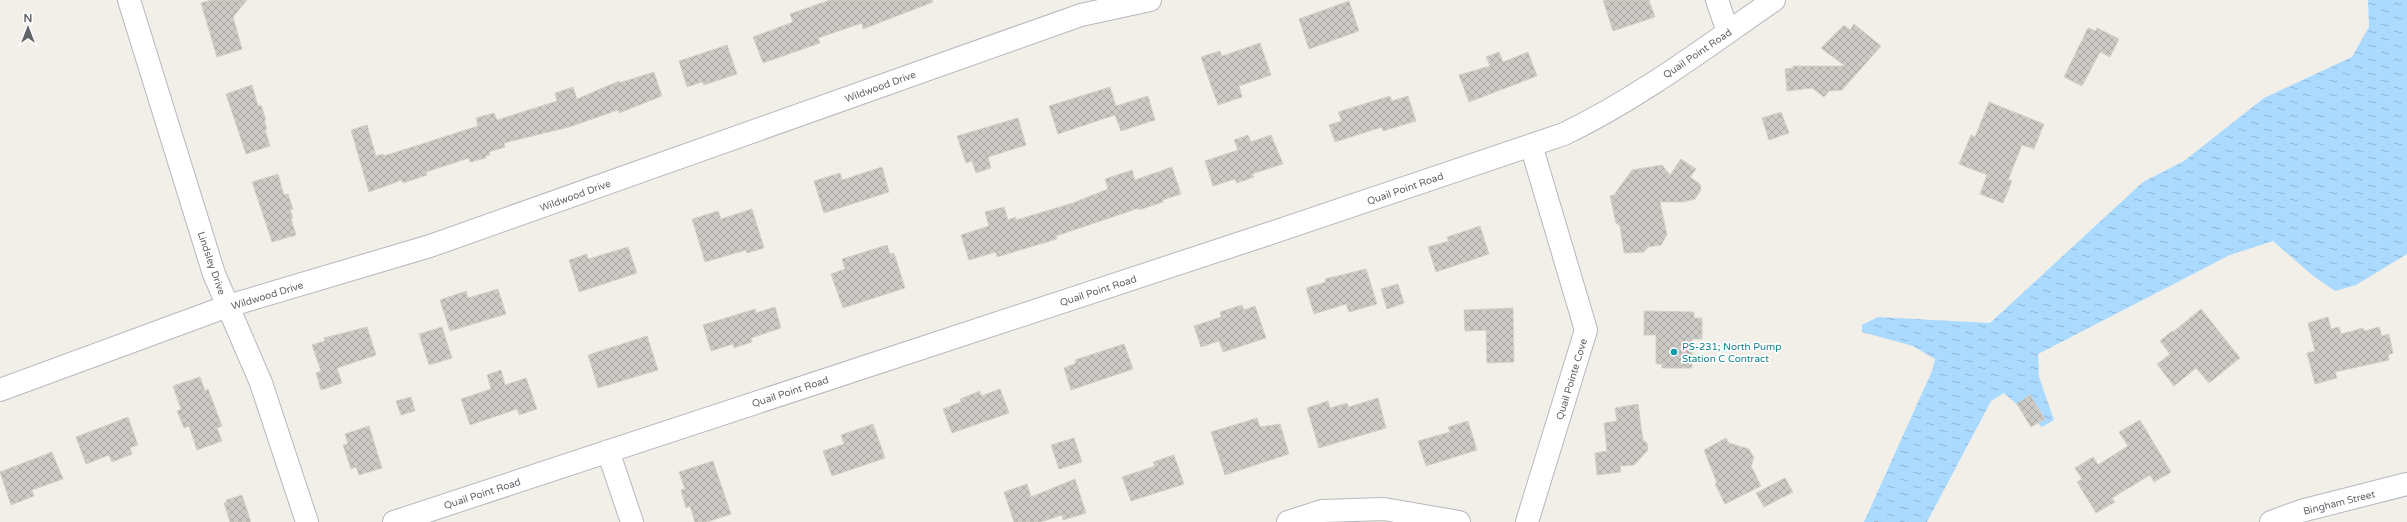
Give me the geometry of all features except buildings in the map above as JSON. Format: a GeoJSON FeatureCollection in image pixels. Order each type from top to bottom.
{"type":"FeatureCollection","features":[{"type":"Feature","properties":{"kind":"street","name":"Lindsley Drive"},"geometry":{"type":"LineString","coordinates":[[129,0],[214,274],[261,382],[307,522]]}},
{"type":"Feature","properties":{"kind":"street","name":"Wildwood Drive"},"geometry":{"type":"LineString","coordinates":[[0,390],[228,306],[430,246],[1081,15],[1150,0]]}},
{"type":"Feature","properties":{"kind":"street"},"geometry":{"type":"LineString","coordinates":[[1717,0],[1728,32]]}},
{"type":"Feature","properties":{"kind":"street","name":"Quail Point Road"},"geometry":{"type":"LineString","coordinates":[[394,522],[608,450],[1258,238],[1564,134],[1601,116],[1774,0]]}},
{"type":"Feature","properties":{"kind":"street","name":"Quail Pointe Cove"},"geometry":{"type":"LineString","coordinates":[[1527,522],[1586,330],[1531,145]]}},
{"type":"Feature","properties":{"kind":"street"},"geometry":{"type":"LineString","coordinates":[[608,450],[632,522]]}},
{"type":"Feature","properties":{"kind":"street","name":"Bingham Street"},"geometry":{"type":"LineString","coordinates":[[2272,522],[2301,511],[2407,484]]}},
{"type":"Feature","properties":{"kind":"street"},"geometry":{"type":"LineString","coordinates":[[1288,522],[1322,511],[1384,509],[1459,522]]}},
{"type":"Feature","properties":{"kind":"water"},"geometry":{"type":"Polygon","coordinates":[[[2368,0],[2407,0],[2407,254],[2356,285],[2335,291],[2312,275],[2273,241],[2230,255],[2038,354],[2039,377],[2054,420],[2042,427],[2004,393],[1991,401],[1927,522],[1864,522],[1932,371],[1935,359],[1913,346],[1862,332],[1862,325],[1878,317],[1990,323],[2143,182],[2184,161],[2264,98],[2352,57],[2369,27],[2368,0]]]}},
{"type":"Feature","properties":{"kind":"place","name":"PS-231; North Pump Station C Contract"},"geometry":{"type":"Point","coordinates":[1674,352]}}]}
